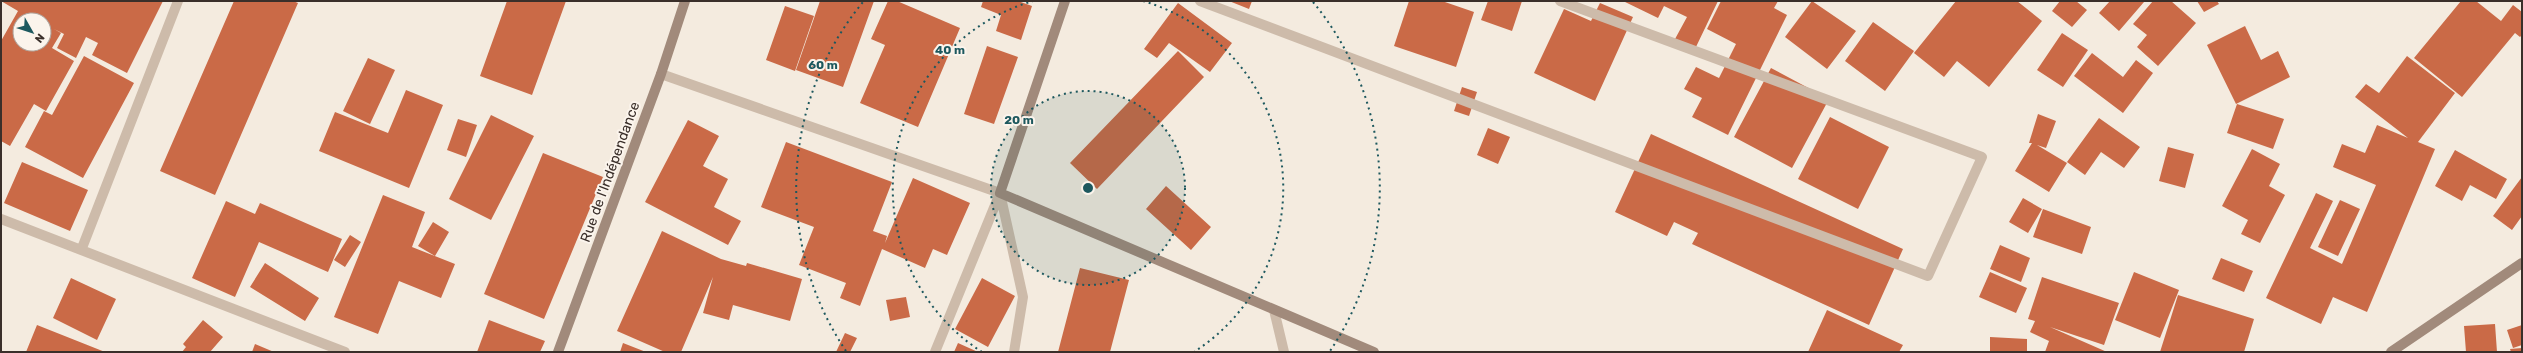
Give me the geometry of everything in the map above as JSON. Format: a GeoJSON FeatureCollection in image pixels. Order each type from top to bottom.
{"type":"FeatureCollection","features":[{"type":"Feature","properties":{"kind":"main road","name":"Rue de l'Indépendance"},"geometry":{"type":"LineString","coordinates":[[558,352],[661,74],[685,1]]}},
{"type":"Feature","properties":{"kind":"main road"},"geometry":{"type":"LineString","coordinates":[[1065,1],[1000,193],[1374,352]]}},
{"type":"Feature","properties":{"kind":"main road"},"geometry":{"type":"LineString","coordinates":[[2391,352],[2522,262]]}},
{"type":"Feature","properties":{"kind":"street"},"geometry":{"type":"LineString","coordinates":[[82,248],[178,1]]}},
{"type":"Feature","properties":{"kind":"street"},"geometry":{"type":"LineString","coordinates":[[1200,1],[1928,276],[1982,157],[1560,1]]}},
{"type":"Feature","properties":{"kind":"street"},"geometry":{"type":"LineString","coordinates":[[661,74],[1000,193]]}},
{"type":"Feature","properties":{"kind":"street"},"geometry":{"type":"LineString","coordinates":[[935,352],[1000,193]]}},
{"type":"Feature","properties":{"kind":"street"},"geometry":{"type":"LineString","coordinates":[[1000,193],[1023,297],[1014,352]]}},
{"type":"Feature","properties":{"kind":"street"},"geometry":{"type":"LineString","coordinates":[[1,219],[82,248],[345,352]]}},
{"type":"Feature","properties":{"kind":"street"},"geometry":{"type":"LineString","coordinates":[[1274,310],[1284,352]]}},
{"type":"Feature","properties":{"kind":"building"},"geometry":{"type":"Polygon","coordinates":[[[1,1],[163,1],[127,73],[92,55],[98,43],[86,37],[76,58],[57,48],[64,34],[54,29],[61,33],[52,48],[52,12],[17,12],[1,1]]]}},
{"type":"Feature","properties":{"kind":"building"},"geometry":{"type":"Polygon","coordinates":[[[234,1],[293,1],[298,3],[215,195],[160,171],[234,1]]]}},
{"type":"Feature","properties":{"kind":"building"},"geometry":{"type":"Polygon","coordinates":[[[507,1],[566,1],[532,95],[480,76],[507,1]]]}},
{"type":"Feature","properties":{"kind":"building"},"geometry":{"type":"Polygon","coordinates":[[[820,1],[874,1],[843,87],[796,70],[820,1]]]}},
{"type":"Feature","properties":{"kind":"building"},"geometry":{"type":"Polygon","coordinates":[[[888,1],[897,1],[960,28],[918,127],[860,103],[885,45],[871,39],[888,1]]]}},
{"type":"Feature","properties":{"kind":"building"},"geometry":{"type":"Polygon","coordinates":[[[983,1],[1018,1],[1032,6],[1021,40],[996,31],[1001,15],[981,7],[983,1]]]}},
{"type":"Feature","properties":{"kind":"building"},"geometry":{"type":"Polygon","coordinates":[[[1229,1],[1252,1],[1249,9],[1229,1]]]}},
{"type":"Feature","properties":{"kind":"building"},"geometry":{"type":"Polygon","coordinates":[[[1409,1],[1442,1],[1474,12],[1456,67],[1394,46],[1409,1]]]}},
{"type":"Feature","properties":{"kind":"building"},"geometry":{"type":"Polygon","coordinates":[[[1488,1],[1522,1],[1512,31],[1481,20],[1488,1]]]}},
{"type":"Feature","properties":{"kind":"building"},"geometry":{"type":"Polygon","coordinates":[[[1623,1],[1718,1],[1695,49],[1675,39],[1687,17],[1664,6],[1658,18],[1623,1]]]}},
{"type":"Feature","properties":{"kind":"building"},"geometry":{"type":"Polygon","coordinates":[[[1721,1],[1778,1],[1774,8],[1787,15],[1728,135],[1692,117],[1702,98],[1684,89],[1696,67],[1719,78],[1736,44],[1707,29],[1721,1]]]}},
{"type":"Feature","properties":{"kind":"building"},"geometry":{"type":"Polygon","coordinates":[[[1812,1],[1856,31],[1827,69],[1785,37],[1812,1]]]}},
{"type":"Feature","properties":{"kind":"building"},"geometry":{"type":"Polygon","coordinates":[[[1956,1],[2017,1],[2042,21],[1989,87],[1957,61],[1944,77],[1914,53],[1956,1]]]}},
{"type":"Feature","properties":{"kind":"building"},"geometry":{"type":"Polygon","coordinates":[[[2060,1],[2076,1],[2087,10],[2072,27],[2052,11],[2060,1]]]}},
{"type":"Feature","properties":{"kind":"building"},"geometry":{"type":"Polygon","coordinates":[[[2110,1],[2144,2],[2119,31],[2099,13],[2110,1]]]}},
{"type":"Feature","properties":{"kind":"building"},"geometry":{"type":"Polygon","coordinates":[[[2153,1],[2171,1],[2196,23],[2158,66],[2137,47],[2147,35],[2133,24],[2153,1]]]}},
{"type":"Feature","properties":{"kind":"building"},"geometry":{"type":"Polygon","coordinates":[[[2197,1],[2217,1],[2219,4],[2204,12],[2197,1]]]}},
{"type":"Feature","properties":{"kind":"building"},"geometry":{"type":"Polygon","coordinates":[[[2461,1],[2476,1],[2501,21],[2513,5],[2522,12],[2522,35],[2520,37],[2515,33],[2462,97],[2414,58],[2461,1]]]}},
{"type":"Feature","properties":{"kind":"building"},"geometry":{"type":"Polygon","coordinates":[[[1178,3],[1232,43],[1210,72],[1169,43],[1157,58],[1144,49],[1178,3]]]}},
{"type":"Feature","properties":{"kind":"building"},"geometry":{"type":"Polygon","coordinates":[[[1600,3],[1633,17],[1595,101],[1534,73],[1564,9],[1591,21],[1600,3]]]}},
{"type":"Feature","properties":{"kind":"building"},"geometry":{"type":"Polygon","coordinates":[[[785,6],[814,16],[795,71],[766,60],[785,6]]]}},
{"type":"Feature","properties":{"kind":"building"},"geometry":{"type":"Polygon","coordinates":[[[12,22],[12,52],[52,52],[52,48],[74,61],[46,111],[34,104],[10,146],[1,141],[1,41],[12,22]]]}},
{"type":"Feature","properties":{"kind":"building"},"geometry":{"type":"Polygon","coordinates":[[[1873,22],[1914,51],[1885,91],[1845,61],[1873,22]]]}},
{"type":"Feature","properties":{"kind":"building"},"geometry":{"type":"Polygon","coordinates":[[[2245,26],[2261,60],[2278,51],[2290,77],[2236,104],[2207,45],[2245,26]]]}},
{"type":"Feature","properties":{"kind":"building"},"geometry":{"type":"Polygon","coordinates":[[[2062,33],[2088,50],[2063,87],[2037,70],[2062,33]]]}},
{"type":"Feature","properties":{"kind":"building"},"geometry":{"type":"Polygon","coordinates":[[[987,46],[1018,57],[994,124],[964,114],[987,46]]]}},
{"type":"Feature","properties":{"kind":"building"},"geometry":{"type":"Polygon","coordinates":[[[1178,51],[1204,77],[1097,189],[1070,163],[1178,51]]]}},
{"type":"Feature","properties":{"kind":"building"},"geometry":{"type":"Polygon","coordinates":[[[2092,53],[2123,77],[2136,60],[2153,73],[2123,113],[2074,76],[2092,53]]]}},
{"type":"Feature","properties":{"kind":"building"},"geometry":{"type":"Polygon","coordinates":[[[84,56],[134,83],[83,178],[25,147],[44,111],[52,115],[84,56]]]}},
{"type":"Feature","properties":{"kind":"building"},"geometry":{"type":"Polygon","coordinates":[[[2407,56],[2455,93],[2418,142],[2435,149],[2367,312],[2333,297],[2321,324],[2266,298],[2316,193],[2333,201],[2310,248],[2342,264],[2376,185],[2333,167],[2342,144],[2365,153],[2377,125],[2408,138],[2355,97],[2366,84],[2379,93],[2407,56]]]}},
{"type":"Feature","properties":{"kind":"building"},"geometry":{"type":"Polygon","coordinates":[[[368,58],[395,70],[370,124],[343,111],[368,58]]]}},
{"type":"Feature","properties":{"kind":"building"},"geometry":{"type":"Polygon","coordinates":[[[1771,68],[1829,99],[1792,168],[1734,137],[1771,68]]]}},
{"type":"Feature","properties":{"kind":"building"},"geometry":{"type":"Polygon","coordinates":[[[1462,87],[1477,92],[1469,116],[1454,111],[1462,87]]]}},
{"type":"Feature","properties":{"kind":"building"},"geometry":{"type":"Polygon","coordinates":[[[406,90],[443,105],[409,188],[319,151],[335,112],[388,133],[406,90]]]}},
{"type":"Feature","properties":{"kind":"building"},"geometry":{"type":"Polygon","coordinates":[[[2237,104],[2284,119],[2273,149],[2227,133],[2237,104]]]}},
{"type":"Feature","properties":{"kind":"building"},"geometry":{"type":"Polygon","coordinates":[[[2038,114],[2056,121],[2046,148],[2037,145],[2067,163],[2049,192],[2015,171],[2032,143],[2029,143],[2038,114]]]}},
{"type":"Feature","properties":{"kind":"building"},"geometry":{"type":"Polygon","coordinates":[[[491,115],[534,136],[491,220],[449,199],[491,115]]]}},
{"type":"Feature","properties":{"kind":"building"},"geometry":{"type":"Polygon","coordinates":[[[1830,117],[1889,147],[1858,209],[1798,179],[1830,117]]]}},
{"type":"Feature","properties":{"kind":"building"},"geometry":{"type":"Polygon","coordinates":[[[2099,118],[2140,147],[2124,168],[2101,152],[2085,175],[2067,162],[2099,118]]]}},
{"type":"Feature","properties":{"kind":"building"},"geometry":{"type":"Polygon","coordinates":[[[458,119],[477,125],[466,157],[447,150],[458,119]]]}},
{"type":"Feature","properties":{"kind":"building"},"geometry":{"type":"Polygon","coordinates":[[[688,120],[719,136],[703,166],[728,179],[714,207],[741,221],[728,245],[645,202],[688,120]]]}},
{"type":"Feature","properties":{"kind":"building"},"geometry":{"type":"Polygon","coordinates":[[[1488,128],[1510,137],[1498,164],[1477,155],[1488,128]]]}},
{"type":"Feature","properties":{"kind":"building"},"geometry":{"type":"Polygon","coordinates":[[[1651,134],[1903,249],[1869,325],[1692,244],[1698,233],[1674,222],[1667,236],[1615,212],[1651,134]]]}},
{"type":"Feature","properties":{"kind":"building"},"geometry":{"type":"Polygon","coordinates":[[[786,142],[892,182],[873,231],[887,236],[885,243],[913,178],[970,203],[947,255],[933,249],[925,268],[882,249],[860,306],[840,298],[846,283],[799,265],[814,227],[761,207],[786,142]]]}},
{"type":"Feature","properties":{"kind":"building"},"geometry":{"type":"Polygon","coordinates":[[[2168,147],[2194,154],[2185,188],[2159,181],[2168,147]]]}},
{"type":"Feature","properties":{"kind":"building"},"geometry":{"type":"Polygon","coordinates":[[[2252,149],[2280,164],[2269,186],[2285,195],[2260,243],[2241,234],[2248,220],[2222,206],[2252,149]]]}},
{"type":"Feature","properties":{"kind":"building"},"geometry":{"type":"Polygon","coordinates":[[[2455,150],[2507,179],[2496,199],[2470,185],[2462,201],[2435,186],[2455,150]]]}},
{"type":"Feature","properties":{"kind":"building"},"geometry":{"type":"Polygon","coordinates":[[[543,153],[603,177],[544,319],[484,294],[543,153]]]}},
{"type":"Feature","properties":{"kind":"building"},"geometry":{"type":"Polygon","coordinates":[[[22,162],[88,190],[70,231],[4,203],[22,162]]]}},
{"type":"Feature","properties":{"kind":"building"},"geometry":{"type":"Polygon","coordinates":[[[2522,177],[2522,216],[2512,230],[2493,216],[2522,177]]]}},
{"type":"Feature","properties":{"kind":"building"},"geometry":{"type":"Polygon","coordinates":[[[1166,186],[1211,227],[1191,250],[1146,209],[1166,186]]]}},
{"type":"Feature","properties":{"kind":"building"},"geometry":{"type":"Polygon","coordinates":[[[383,195],[425,212],[412,247],[455,264],[441,298],[399,281],[378,334],[334,317],[383,195]]]}},
{"type":"Feature","properties":{"kind":"building"},"geometry":{"type":"Polygon","coordinates":[[[2023,198],[2042,209],[2028,233],[2009,222],[2023,198]]]}},
{"type":"Feature","properties":{"kind":"building"},"geometry":{"type":"Polygon","coordinates":[[[2340,200],[2360,209],[2338,256],[2318,247],[2340,200]]]}},
{"type":"Feature","properties":{"kind":"building"},"geometry":{"type":"Polygon","coordinates":[[[226,201],[255,214],[260,203],[342,239],[328,272],[259,242],[235,297],[192,278],[226,201]]]}},
{"type":"Feature","properties":{"kind":"building"},"geometry":{"type":"Polygon","coordinates":[[[2043,209],[2091,227],[2082,254],[2033,237],[2043,209]]]}},
{"type":"Feature","properties":{"kind":"building"},"geometry":{"type":"Polygon","coordinates":[[[433,222],[449,232],[435,256],[418,246],[433,222]]]}},
{"type":"Feature","properties":{"kind":"building"},"geometry":{"type":"Polygon","coordinates":[[[662,231],[721,259],[746,266],[747,263],[802,279],[790,321],[733,305],[729,320],[703,313],[713,277],[681,352],[665,352],[617,331],[662,231]]]}},
{"type":"Feature","properties":{"kind":"building"},"geometry":{"type":"Polygon","coordinates":[[[350,235],[361,242],[345,267],[334,260],[350,235]]]}},
{"type":"Feature","properties":{"kind":"building"},"geometry":{"type":"Polygon","coordinates":[[[2000,245],[2030,258],[2021,282],[1990,269],[2000,245]]]}},
{"type":"Feature","properties":{"kind":"building"},"geometry":{"type":"Polygon","coordinates":[[[2221,258],[2253,271],[2244,292],[2212,279],[2221,258]]]}},
{"type":"Feature","properties":{"kind":"building"},"geometry":{"type":"Polygon","coordinates":[[[265,263],[319,298],[305,321],[250,287],[265,263]]]}},
{"type":"Feature","properties":{"kind":"building"},"geometry":{"type":"Polygon","coordinates":[[[1080,268],[1129,280],[1110,352],[1058,352],[1080,268]]]}},
{"type":"Feature","properties":{"kind":"building"},"geometry":{"type":"Polygon","coordinates":[[[1990,272],[2027,288],[2016,313],[1979,297],[1990,272]]]}},
{"type":"Feature","properties":{"kind":"building"},"geometry":{"type":"Polygon","coordinates":[[[2134,272],[2179,290],[2160,338],[2115,320],[2134,272]]]}},
{"type":"Feature","properties":{"kind":"building"},"geometry":{"type":"Polygon","coordinates":[[[2042,277],[2119,303],[2104,345],[2050,327],[2107,352],[2045,352],[2049,341],[2030,332],[2035,321],[2028,319],[2042,277]]]}},
{"type":"Feature","properties":{"kind":"building"},"geometry":{"type":"Polygon","coordinates":[[[71,278],[116,299],[97,340],[53,318],[71,278]]]}},
{"type":"Feature","properties":{"kind":"building"},"geometry":{"type":"Polygon","coordinates":[[[982,278],[1015,296],[988,347],[955,329],[982,278]]]}},
{"type":"Feature","properties":{"kind":"building"},"geometry":{"type":"Polygon","coordinates":[[[2178,295],[2254,319],[2244,352],[2160,352],[2178,295]]]}},
{"type":"Feature","properties":{"kind":"building"},"geometry":{"type":"Polygon","coordinates":[[[906,297],[910,317],[890,321],[886,300],[906,297]]]}},
{"type":"Feature","properties":{"kind":"building"},"geometry":{"type":"Polygon","coordinates":[[[1827,310],[1903,345],[1899,352],[1808,352],[1827,310]]]}},
{"type":"Feature","properties":{"kind":"building"},"geometry":{"type":"Polygon","coordinates":[[[203,320],[223,337],[210,352],[182,352],[186,347],[183,344],[203,320]]]}},
{"type":"Feature","properties":{"kind":"building"},"geometry":{"type":"Polygon","coordinates":[[[489,320],[545,341],[540,352],[477,352],[489,320]]]}},
{"type":"Feature","properties":{"kind":"building"},"geometry":{"type":"Polygon","coordinates":[[[2495,324],[2497,352],[2466,352],[2464,326],[2495,324]]]}},
{"type":"Feature","properties":{"kind":"building"},"geometry":{"type":"Polygon","coordinates":[[[37,325],[105,352],[26,352],[37,325]]]}},
{"type":"Feature","properties":{"kind":"building"},"geometry":{"type":"Polygon","coordinates":[[[2522,325],[2522,345],[2513,348],[2507,330],[2522,325]]]}},
{"type":"Feature","properties":{"kind":"building"},"geometry":{"type":"Polygon","coordinates":[[[845,333],[857,338],[850,352],[836,352],[845,333]]]}},
{"type":"Feature","properties":{"kind":"building"},"geometry":{"type":"Polygon","coordinates":[[[1990,337],[2027,339],[2027,352],[1990,352],[1990,337]]]}},
{"type":"Feature","properties":{"kind":"building"},"geometry":{"type":"Polygon","coordinates":[[[623,343],[646,352],[620,352],[623,343]]]}},
{"type":"Feature","properties":{"kind":"building"},"geometry":{"type":"Polygon","coordinates":[[[958,343],[978,352],[954,352],[958,343]]]}},
{"type":"Feature","properties":{"kind":"building"},"geometry":{"type":"Polygon","coordinates":[[[255,344],[274,352],[252,352],[255,344]]]}},
{"type":"Feature","properties":{"kind":"building"},"geometry":{"type":"Polygon","coordinates":[[[2522,348],[2522,352],[2511,352],[2510,349],[2522,348]]]}}]}
